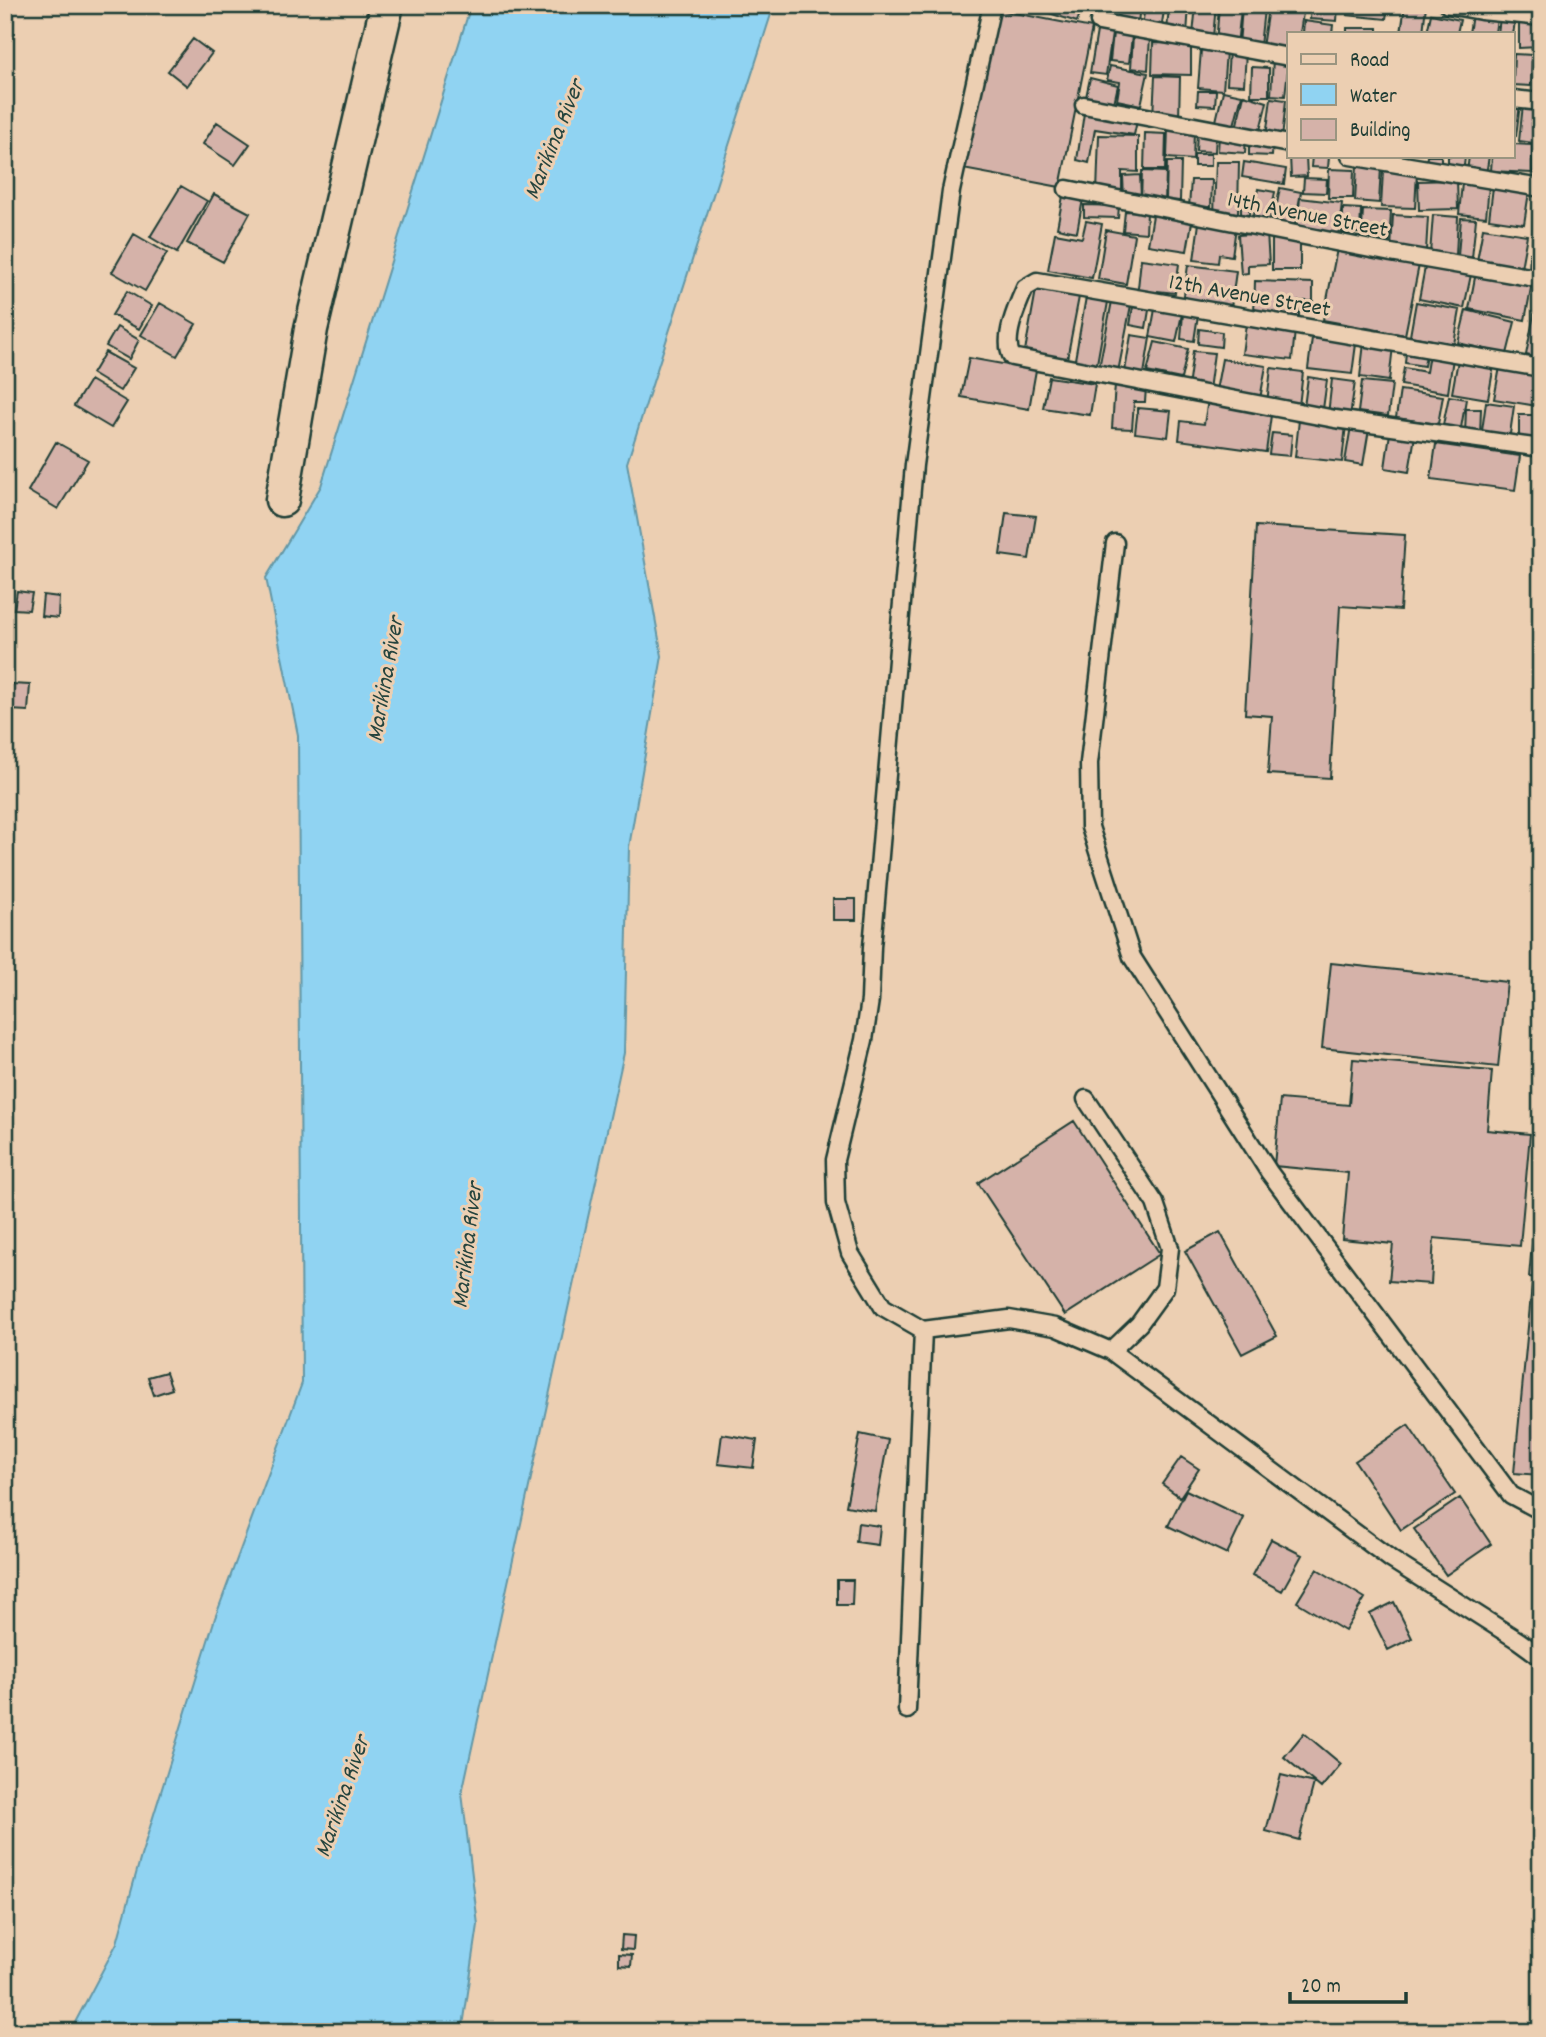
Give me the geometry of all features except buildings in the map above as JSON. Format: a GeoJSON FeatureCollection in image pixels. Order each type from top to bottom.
{"type":"FeatureCollection","features":[{"type":"Feature","properties":{"kind":"street"},"geometry":{"type":"LineString","coordinates":[[282,500],[311,329],[387,5]]}},
{"type":"Feature","properties":{"kind":"lane"},"geometry":{"type":"LineString","coordinates":[[992,5],[951,191],[914,465],[873,934],[870,1000],[864,1040],[835,1160],[836,1203],[850,1253],[883,1307],[923,1330],[1009,1319],[1055,1327],[1111,1351],[1392,1560],[1541,1657]]}},
{"type":"Feature","properties":{"kind":"lane"},"geometry":{"type":"LineString","coordinates":[[1448,5],[1541,17]]}},
{"type":"Feature","properties":{"kind":"lane"},"geometry":{"type":"LineString","coordinates":[[1099,22],[1287,57]]}},
{"type":"Feature","properties":{"kind":"lane"},"geometry":{"type":"LineString","coordinates":[[1514,99],[1541,102]]}},
{"type":"Feature","properties":{"kind":"lane"},"geometry":{"type":"LineString","coordinates":[[1084,105],[1287,144]]}},
{"type":"Feature","properties":{"kind":"lane"},"geometry":{"type":"LineString","coordinates":[[1362,158],[1541,188]]}},
{"type":"Feature","properties":{"kind":"lane","name":"14th Avenue Street"},"geometry":{"type":"LineString","coordinates":[[1067,189],[1391,253],[1541,279]]}},
{"type":"Feature","properties":{"kind":"lane","name":"12th Avenue Street"},"geometry":{"type":"LineString","coordinates":[[1541,368],[1037,281],[1025,288],[1011,326],[1008,344],[1013,357],[1335,419],[1541,448]]}},
{"type":"Feature","properties":{"kind":"lane"},"geometry":{"type":"LineString","coordinates":[[1115,543],[1089,763],[1090,827],[1132,957],[1269,1172],[1511,1495],[1541,1511]]}},
{"type":"Feature","properties":{"kind":"lane"},"geometry":{"type":"LineString","coordinates":[[1086,1099],[1155,1203],[1170,1248],[1165,1289],[1139,1324],[1111,1351]]}},
{"type":"Feature","properties":{"kind":"lane"},"geometry":{"type":"LineString","coordinates":[[906,1710],[923,1330]]}},
{"type":"Feature","properties":{"kind":"water","name":"Marikina River"},"geometry":{"type":"Polygon","coordinates":[[[471,5],[774,5],[627,463],[662,656],[629,847],[624,1053],[462,1793],[478,1925],[462,2032],[70,2032],[117,1943],[141,1856],[215,1618],[302,1383],[298,735],[266,578],[321,486],[471,5]]]}}]}
